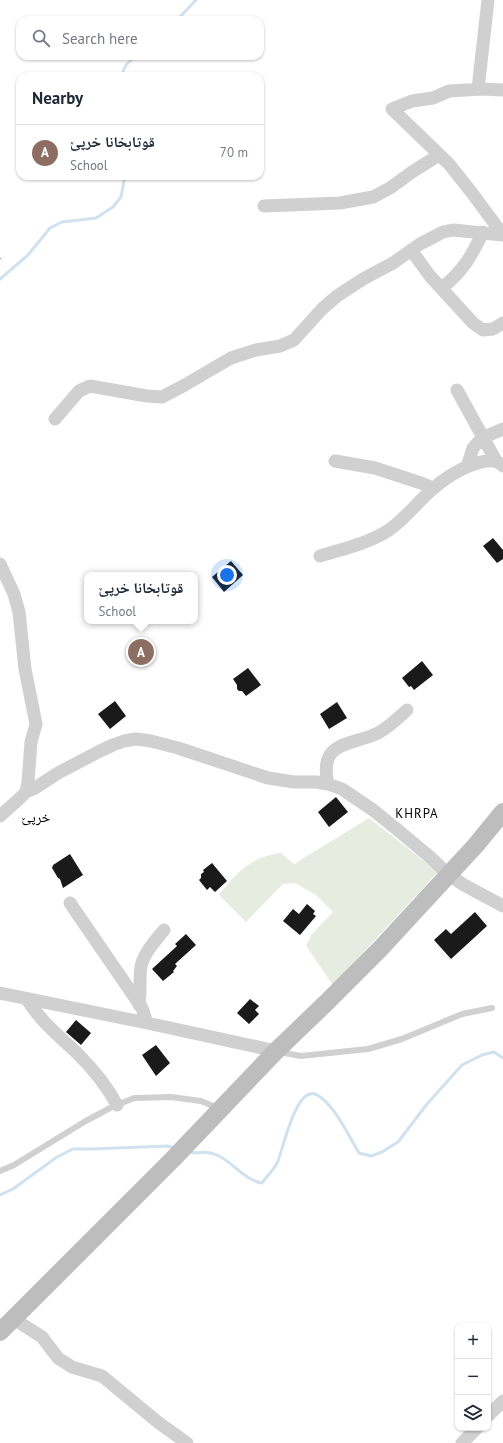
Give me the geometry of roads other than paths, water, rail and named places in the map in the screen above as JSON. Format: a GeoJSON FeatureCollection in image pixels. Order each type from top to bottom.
{"type":"FeatureCollection","features":[{"type":"Feature","properties":{"kind":"street"},"geometry":{"type":"LineString","coordinates":[[478,89],[488,0]]}},
{"type":"Feature","properties":{"kind":"street"},"geometry":{"type":"LineString","coordinates":[[503,90],[478,89],[449,91],[433,98],[412,101],[392,109],[439,155],[472,194],[503,235]]}},
{"type":"Feature","properties":{"kind":"street"},"geometry":{"type":"LineString","coordinates":[[264,206],[340,203],[373,197],[390,188],[439,155]]}},
{"type":"Feature","properties":{"kind":"street"},"geometry":{"type":"LineString","coordinates":[[55,419],[79,391],[90,386],[147,396],[162,397],[231,358],[256,350],[280,346],[294,340],[322,309],[337,296],[443,232],[453,230],[503,235]]}},
{"type":"Feature","properties":{"kind":"street"},"geometry":{"type":"LineString","coordinates":[[442,288],[454,278],[468,262],[482,232]]}},
{"type":"Feature","properties":{"kind":"street"},"geometry":{"type":"LineString","coordinates":[[411,250],[430,276],[473,323],[483,330],[493,329],[503,323]]}},
{"type":"Feature","properties":{"kind":"street"},"geometry":{"type":"LineString","coordinates":[[457,390],[482,438],[499,464]]}},
{"type":"Feature","properties":{"kind":"street"},"geometry":{"type":"LineString","coordinates":[[467,467],[473,448],[482,438],[503,429]]}},
{"type":"Feature","properties":{"kind":"street"},"geometry":{"type":"LineString","coordinates":[[334,461],[382,470],[421,482],[433,488]]}},
{"type":"Feature","properties":{"kind":"street"},"geometry":{"type":"LineString","coordinates":[[320,556],[359,544],[388,530],[400,521],[433,488],[467,467],[484,462],[499,464]]}},
{"type":"Feature","properties":{"kind":"street"},"geometry":{"type":"LineString","coordinates":[[0,564],[14,594],[19,612],[25,669],[36,724],[31,742],[26,792]]}},
{"type":"Feature","properties":{"kind":"street"},"geometry":{"type":"LineString","coordinates":[[328,784],[325,772],[330,756],[335,750],[342,745],[377,734],[387,728],[407,710]]}},
{"type":"Feature","properties":{"kind":"street"},"geometry":{"type":"LineString","coordinates":[[0,816],[26,792],[36,788],[58,773],[100,750],[124,741],[136,739],[151,741],[178,748],[268,778],[294,782],[316,782],[342,789],[373,810],[430,857],[449,875],[464,885],[503,905]]}},
{"type":"Feature","properties":{"kind":"street"},"geometry":{"type":"LineString","coordinates":[[0,1332],[172,1160],[276,1051],[370,959],[449,875],[503,812]]}},
{"type":"Feature","properties":{"kind":"street"},"geometry":{"type":"LineString","coordinates":[[70,903],[139,1005],[147,1022]]}},
{"type":"Feature","properties":{"kind":"street"},"geometry":{"type":"LineString","coordinates":[[139,1005],[141,993],[141,965],[146,955],[164,930]]}},
{"type":"Feature","properties":{"kind":"street"},"geometry":{"type":"LineString","coordinates":[[0,993],[147,1022],[276,1051]]}},
{"type":"Feature","properties":{"kind":"street"},"geometry":{"type":"LineString","coordinates":[[27,999],[45,1024],[87,1063],[112,1095],[117,1105]]}},
{"type":"Feature","properties":{"kind":"street"},"geometry":{"type":"LineString","coordinates":[[14,1319],[42,1337],[58,1358],[72,1367],[102,1376],[159,1423],[187,1443]]}},
{"type":"Feature","properties":{"kind":"street"},"geometry":{"type":"LineString","coordinates":[[491,1413],[503,1401]]}},
{"type":"Feature","properties":{"kind":"street"},"geometry":{"type":"LineString","coordinates":[[462,1443],[474,1431]]}},
{"type":"Feature","properties":{"kind":"lane"},"geometry":{"type":"LineString","coordinates":[[276,1051],[301,1056],[368,1049],[402,1038],[462,1014],[492,1008]]}},
{"type":"Feature","properties":{"kind":"lane"},"geometry":{"type":"LineString","coordinates":[[0,1171],[14,1165],[84,1122],[134,1098],[171,1097],[201,1101],[221,1109]]}},
{"type":"Feature","properties":{"kind":"waterway"},"geometry":{"type":"LineString","coordinates":[[181,16],[196,0]]}},
{"type":"Feature","properties":{"kind":"waterway"},"geometry":{"type":"LineString","coordinates":[[123,72],[126,65],[131,60]]}},
{"type":"Feature","properties":{"kind":"waterway"},"geometry":{"type":"LineString","coordinates":[[0,279],[28,255],[50,228],[62,222],[96,218],[113,207],[121,197],[124,180]]}},
{"type":"Feature","properties":{"kind":"waterway"},"geometry":{"type":"LineString","coordinates":[[189,1152],[209,1152],[217,1155],[244,1175],[262,1183],[277,1164],[287,1131],[298,1106],[304,1098],[311,1094],[319,1096],[337,1115],[359,1153],[371,1156],[382,1152],[398,1142],[427,1104],[462,1065],[482,1055],[494,1052],[503,1058]]}},
{"type":"Feature","properties":{"kind":"waterway"},"geometry":{"type":"LineString","coordinates":[[0,1195],[13,1189],[57,1157],[73,1149],[168,1146],[174,1148]]}},
{"type":"Feature","properties":{"kind":"place","name":"قوتابخانا خرپێ"},"geometry":{"type":"Point","coordinates":[141,652]}},
{"type":"Feature","properties":{"kind":"district","name":"KHRPA"},"geometry":{"type":"Point","coordinates":[417,813]}},
{"type":"Feature","properties":{"kind":"district","name":"خرپێ"},"geometry":{"type":"Point","coordinates":[36,817]}}]}
